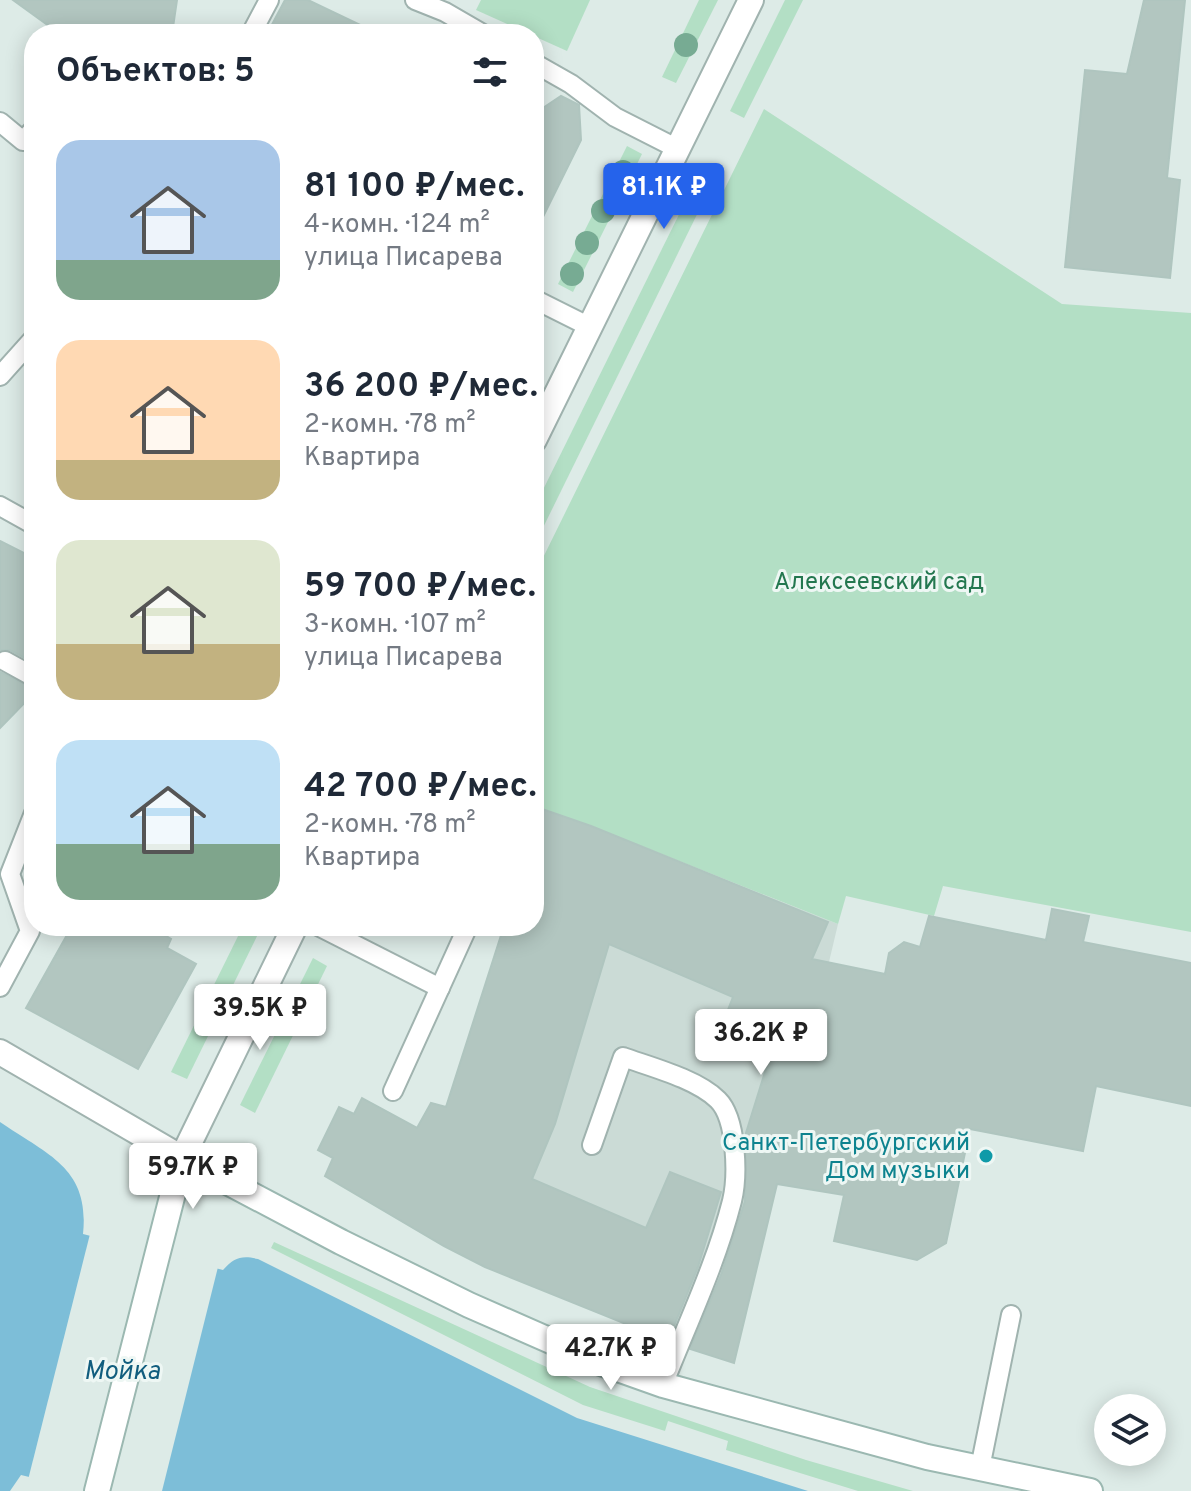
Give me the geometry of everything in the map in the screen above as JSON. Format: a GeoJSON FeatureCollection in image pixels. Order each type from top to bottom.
{"type":"FeatureCollection","features":[{"type":"Feature","properties":{"kind":"main road"},"geometry":{"type":"LineString","coordinates":[[544,420],[751,0]]}},
{"type":"Feature","properties":{"kind":"main road"},"geometry":{"type":"LineString","coordinates":[[97,1491],[182,1158],[290,936]]}},
{"type":"Feature","properties":{"kind":"main road"},"geometry":{"type":"LineString","coordinates":[[0,1052],[182,1158],[341,1242],[469,1305],[601,1363],[663,1385],[927,1457],[1090,1491]]}},
{"type":"Feature","properties":{"kind":"lane"},"geometry":{"type":"LineString","coordinates":[[256,24],[269,0]]}},
{"type":"Feature","properties":{"kind":"lane"},"geometry":{"type":"LineString","coordinates":[[415,0],[466,24]]}},
{"type":"Feature","properties":{"kind":"lane"},"geometry":{"type":"LineString","coordinates":[[544,69],[571,84],[615,117],[678,149]]}},
{"type":"Feature","properties":{"kind":"lane"},"geometry":{"type":"LineString","coordinates":[[0,122],[24,137]]}},
{"type":"Feature","properties":{"kind":"lane"},"geometry":{"type":"LineString","coordinates":[[544,304],[590,327]]}},
{"type":"Feature","properties":{"kind":"lane"},"geometry":{"type":"LineString","coordinates":[[0,376],[24,349]]}},
{"type":"Feature","properties":{"kind":"lane"},"geometry":{"type":"LineString","coordinates":[[0,506],[24,519]]}},
{"type":"Feature","properties":{"kind":"lane"},"geometry":{"type":"LineString","coordinates":[[5,661],[24,671]]}},
{"type":"Feature","properties":{"kind":"lane"},"geometry":{"type":"LineString","coordinates":[[24,838],[10,874],[24,914]]}},
{"type":"Feature","properties":{"kind":"lane"},"geometry":{"type":"LineString","coordinates":[[0,987],[27,936]]}},
{"type":"Feature","properties":{"kind":"lane"},"geometry":{"type":"LineString","coordinates":[[338,936],[440,988]]}},
{"type":"Feature","properties":{"kind":"lane"},"geometry":{"type":"LineString","coordinates":[[393,1091],[463,936]]}},
{"type":"Feature","properties":{"kind":"lane"},"geometry":{"type":"LineString","coordinates":[[592,1145],[623,1057],[699,1087],[719,1101],[730,1120],[734,1142],[733,1197],[718,1247],[663,1385]]}},
{"type":"Feature","properties":{"kind":"lane"},"geometry":{"type":"LineString","coordinates":[[980,1468],[1011,1315]]}},
{"type":"Feature","properties":{"kind":"shaded area"},"geometry":{"type":"Polygon","coordinates":[[[591,826],[838,924],[734,1363],[661,1338],[485,1267],[444,1246],[503,1100],[591,826]]]}},
{"type":"Feature","properties":{"kind":"green space"},"geometry":{"type":"Polygon","coordinates":[[[481,0],[590,0],[567,51],[544,41],[544,24],[507,24],[476,10],[481,0]]]}},
{"type":"Feature","properties":{"kind":"green space"},"geometry":{"type":"Polygon","coordinates":[[[699,0],[718,0],[676,83],[662,77],[699,0]]]}},
{"type":"Feature","properties":{"kind":"green space"},"geometry":{"type":"Polygon","coordinates":[[[785,0],[803,0],[744,118],[730,111],[785,0]]]}},
{"type":"Feature","properties":{"kind":"green space","name":"Алексеевский сад"},"geometry":{"type":"Polygon","coordinates":[[[764,109],[1062,304],[1191,313],[1191,932],[943,886],[934,916],[846,896],[838,924],[544,810],[544,556],[764,109]]]}},
{"type":"Feature","properties":{"kind":"green space"},"geometry":{"type":"Polygon","coordinates":[[[627,146],[642,154],[573,292],[558,284],[627,146]]]}},
{"type":"Feature","properties":{"kind":"green space"},"geometry":{"type":"Polygon","coordinates":[[[696,180],[710,188],[544,526],[544,488],[696,180]]]}},
{"type":"Feature","properties":{"kind":"green space"},"geometry":{"type":"Polygon","coordinates":[[[238,936],[257,936],[187,1079],[171,1072],[238,936]]]}},
{"type":"Feature","properties":{"kind":"green space"},"geometry":{"type":"Polygon","coordinates":[[[313,958],[327,966],[255,1113],[240,1105],[313,958]]]}},
{"type":"Feature","properties":{"kind":"green space"},"geometry":{"type":"Polygon","coordinates":[[[274,1242],[590,1387],[806,1460],[913,1491],[858,1491],[726,1450],[728,1441],[668,1421],[665,1431],[583,1405],[271,1248],[274,1242]]]}},
{"type":"Feature","properties":{"kind":"water","name":"Мойка"},"geometry":{"type":"Polygon","coordinates":[[[0,1122],[49,1155],[72,1178],[80,1193],[83,1234],[223,1270],[238,1258],[258,1259],[577,1418],[808,1491],[87,1491],[21,1475],[10,1491],[0,1491],[0,1122]]]}},
{"type":"Feature","properties":{"kind":"pier"},"geometry":{"type":"Polygon","coordinates":[[[90,1234],[218,1267],[162,1491],[70,1491],[28,1480],[90,1234]]]}},
{"type":"Feature","properties":{"kind":"building"},"geometry":{"type":"Polygon","coordinates":[[[13,0],[177,0],[173,24],[46,24],[13,0]]]}},
{"type":"Feature","properties":{"kind":"building"},"geometry":{"type":"Polygon","coordinates":[[[285,0],[308,0],[358,24],[272,24],[285,0]]]}},
{"type":"Feature","properties":{"kind":"building"},"geometry":{"type":"Polygon","coordinates":[[[1144,0],[1185,0],[1167,178],[1180,180],[1170,278],[1065,267],[1085,70],[1127,74],[1144,0]]]}},
{"type":"Feature","properties":{"kind":"building"},"geometry":{"type":"Polygon","coordinates":[[[561,96],[579,105],[581,140],[544,215],[544,107],[561,96]]]}},
{"type":"Feature","properties":{"kind":"building"},"geometry":{"type":"Polygon","coordinates":[[[0,541],[24,553],[24,658],[10,650],[0,650],[0,541]]]}},
{"type":"Feature","properties":{"kind":"building"},"geometry":{"type":"Polygon","coordinates":[[[0,672],[24,684],[24,703],[0,728],[0,672]]]}},
{"type":"Feature","properties":{"kind":"building"},"geometry":{"type":"Polygon","coordinates":[[[544,810],[828,922],[812,959],[885,974],[889,953],[904,942],[920,947],[929,916],[1046,940],[1052,909],[1089,916],[1083,942],[1191,963],[1191,1106],[1096,1086],[1083,1151],[970,1129],[946,1243],[917,1260],[834,1241],[844,1195],[777,1184],[734,1363],[690,1349],[721,1275],[745,1201],[746,1133],[769,1059],[717,1038],[733,997],[609,944],[555,1124],[532,1179],[646,1228],[670,1172],[721,1192],[698,1267],[668,1341],[485,1267],[325,1176],[333,1158],[318,1150],[339,1107],[354,1114],[362,1098],[417,1128],[431,1103],[446,1107],[501,936],[544,936],[544,810]]]}},
{"type":"Feature","properties":{"kind":"building"},"geometry":{"type":"Polygon","coordinates":[[[66,936],[166,936],[171,939],[167,948],[196,964],[138,1069],[26,1008],[66,936]]]}},
{"type":"Feature","properties":{"kind":"place","name":"Санкт-Петербургский Дом музыки"},"geometry":{"type":"Point","coordinates":[986,1156]}}]}
